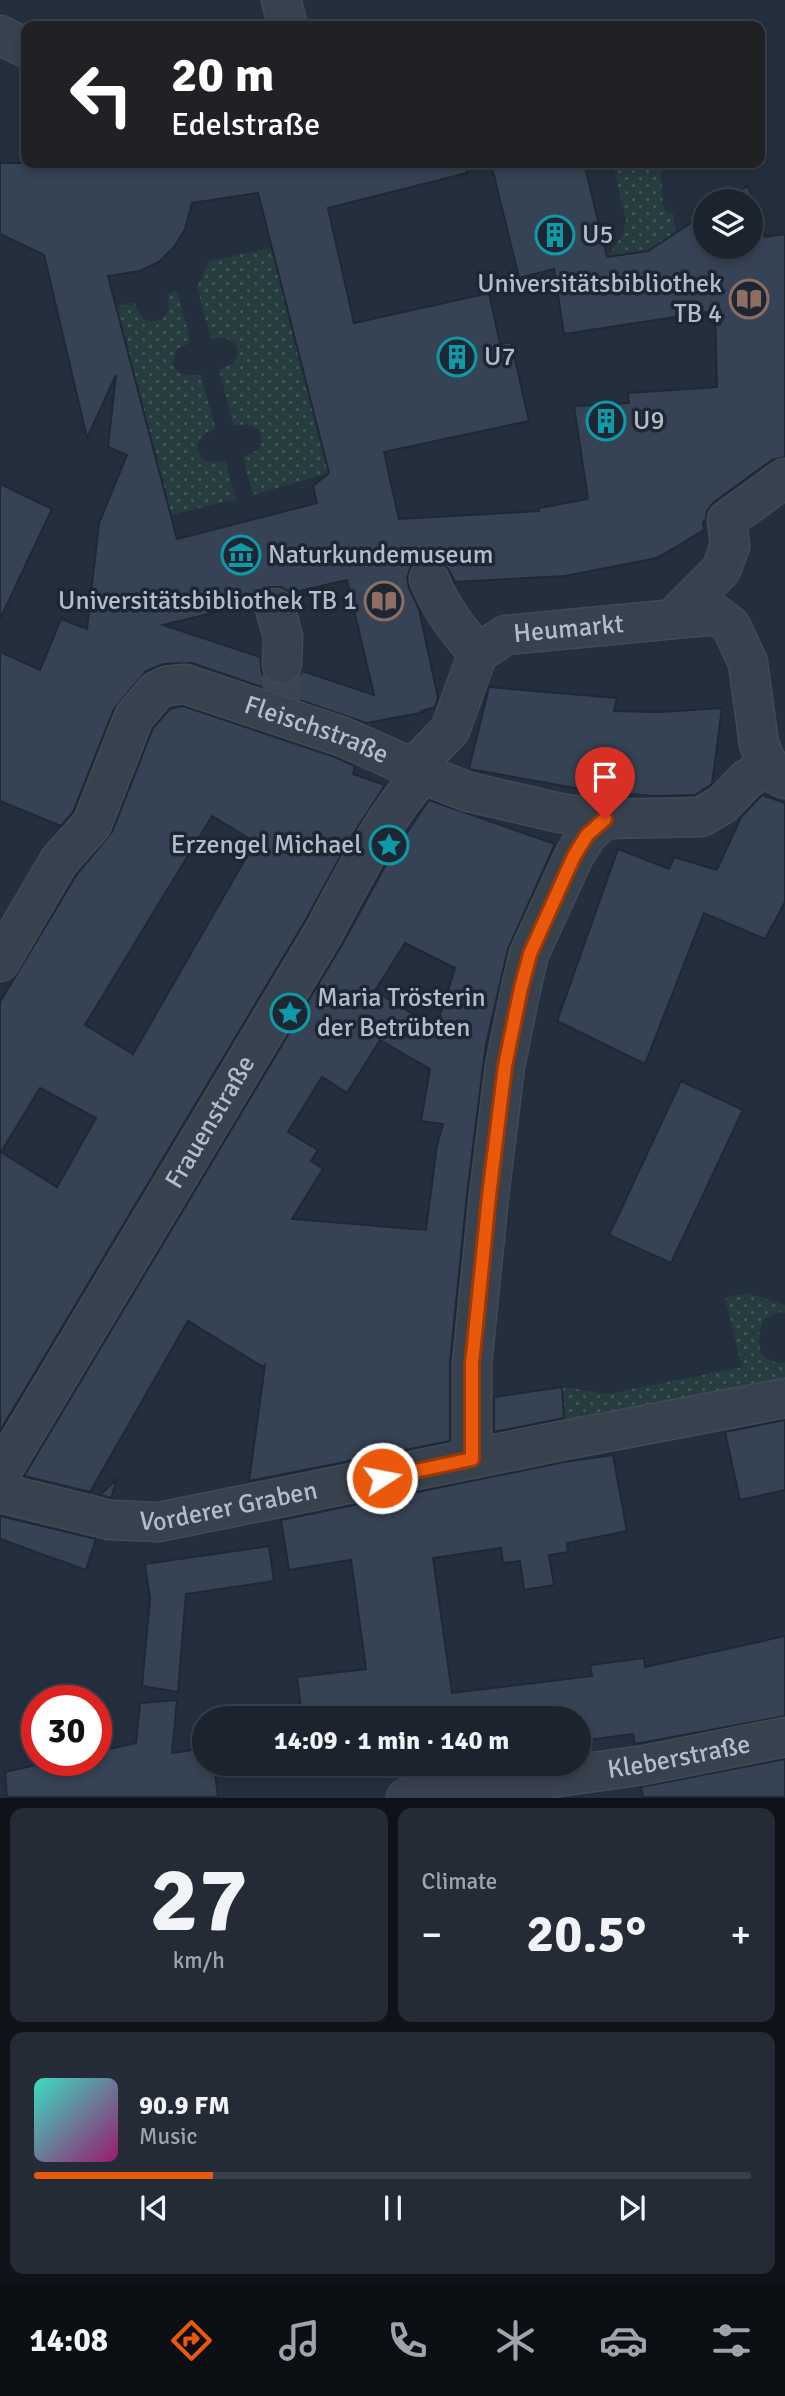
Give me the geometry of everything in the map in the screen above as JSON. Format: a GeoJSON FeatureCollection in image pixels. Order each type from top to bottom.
{"type":"FeatureCollection","features":[{"type":"Feature","properties":{"kind":"street"},"geometry":{"type":"LineString","coordinates":[[281,0],[287,21]]}},
{"type":"Feature","properties":{"kind":"street"},"geometry":{"type":"LineString","coordinates":[[0,36],[21,46]]}},
{"type":"Feature","properties":{"kind":"street"},"geometry":{"type":"LineString","coordinates":[[672,619],[721,570],[730,546],[727,520],[785,478]]}},
{"type":"Feature","properties":{"kind":"street"},"geometry":{"type":"LineString","coordinates":[[429,579],[434,592],[463,636],[478,653]]}},
{"type":"Feature","properties":{"kind":"street"},"geometry":{"type":"LineString","coordinates":[[275,608],[284,637],[281,694]]}},
{"type":"Feature","properties":{"kind":"street","name":"Heumarkt"},"geometry":{"type":"LineString","coordinates":[[418,771],[450,730],[478,653],[506,635],[717,615],[731,626],[748,663],[759,744],[777,773]]}},
{"type":"Feature","properties":{"kind":"street","name":"Fleischstraße"},"geometry":{"type":"LineString","coordinates":[[0,962],[59,861],[92,824],[134,718],[156,691],[166,686],[185,684],[281,694],[342,737],[418,771],[469,792],[561,813],[605,819],[701,817],[723,804],[747,779],[777,773]]}},
{"type":"Feature","properties":{"kind":"street","name":"Frauenstraße"},"geometry":{"type":"LineString","coordinates":[[0,1474],[324,932],[359,865],[418,771]]}},
{"type":"Feature","properties":{"kind":"street"},"geometry":{"type":"LineString","coordinates":[[472,1459],[472,1364],[489,1196],[505,1066],[521,988],[530,954],[574,856],[587,835],[605,819]]}},
{"type":"Feature","properties":{"kind":"street","name":"Vorderer Graben"},"geometry":{"type":"LineString","coordinates":[[0,1493],[110,1520],[159,1522],[785,1398]]}},
{"type":"Feature","properties":{"kind":"street","name":"Kleberstraße"},"geometry":{"type":"LineString","coordinates":[[407,1797],[644,1765],[785,1737]]}},
{"type":"Feature","properties":{"kind":"green space"},"geometry":{"type":"Polygon","coordinates":[[[614,168],[660,168],[663,205],[667,213],[673,213],[677,247],[607,257],[622,236],[626,221],[614,168]]]}},
{"type":"Feature","properties":{"kind":"green space"},"geometry":{"type":"Polygon","coordinates":[[[271,248],[329,473],[253,495],[243,457],[258,450],[262,438],[253,426],[234,426],[219,370],[234,363],[238,351],[229,339],[211,339],[197,287],[209,261],[271,248]]]}},
{"type":"Feature","properties":{"kind":"green space"},"geometry":{"type":"Polygon","coordinates":[[[177,291],[191,342],[175,351],[173,364],[184,375],[200,374],[216,429],[200,439],[198,452],[207,461],[225,460],[236,499],[171,515],[116,307],[135,302],[144,319],[155,321],[162,318],[169,309],[167,294],[177,291]]]}},
{"type":"Feature","properties":{"kind":"green space"},"geometry":{"type":"Polygon","coordinates":[[[747,1293],[785,1305],[785,1313],[778,1312],[763,1320],[759,1343],[760,1350],[769,1360],[785,1362],[785,1385],[564,1426],[562,1387],[608,1394],[742,1367],[725,1298],[747,1293]]]}},
{"type":"Feature","properties":{"kind":"building"},"geometry":{"type":"Polygon","coordinates":[[[0,163],[21,163],[21,168],[466,168],[467,173],[328,208],[354,323],[489,293],[500,344],[511,342],[529,421],[384,452],[399,519],[539,511],[539,508],[588,499],[574,406],[629,403],[628,393],[717,387],[715,311],[564,334],[554,269],[519,278],[492,168],[585,168],[607,257],[648,251],[693,222],[693,259],[763,259],[763,231],[765,237],[785,234],[785,457],[772,460],[714,502],[703,522],[704,530],[657,558],[565,576],[455,582],[441,561],[431,557],[420,559],[411,567],[407,577],[419,609],[438,698],[435,707],[422,711],[426,712],[366,723],[192,663],[164,664],[146,671],[114,709],[73,812],[61,826],[0,801],[0,652],[40,670],[61,619],[87,629],[99,523],[127,455],[108,447],[116,375],[87,438],[44,255],[0,234],[0,163]],[[258,193],[192,203],[185,229],[175,246],[159,262],[140,271],[108,276],[177,539],[317,503],[313,486],[329,473],[258,193]],[[347,580],[291,593],[281,587],[270,587],[260,592],[254,603],[163,625],[260,657],[262,674],[271,683],[282,686],[292,684],[302,671],[374,695],[347,580]]]}},
{"type":"Feature","properties":{"kind":"building"},"geometry":{"type":"Polygon","coordinates":[[[0,484],[52,509],[0,619],[0,484]]]}},
{"type":"Feature","properties":{"kind":"building"},"geometry":{"type":"Polygon","coordinates":[[[489,687],[617,698],[614,711],[661,712],[722,708],[712,784],[695,795],[654,796],[592,791],[469,769],[489,687]]]}},
{"type":"Feature","properties":{"kind":"building"},"geometry":{"type":"Polygon","coordinates":[[[183,706],[335,757],[355,766],[353,774],[385,785],[350,839],[305,921],[0,1431],[0,1002],[77,874],[112,832],[153,728],[170,709],[183,706]],[[212,816],[85,1025],[133,1054],[255,842],[212,816]],[[40,1088],[1,1152],[57,1187],[96,1118],[40,1088]]]}},
{"type":"Feature","properties":{"kind":"building"},"geometry":{"type":"Polygon","coordinates":[[[762,795],[785,803],[785,902],[765,939],[704,913],[645,1064],[557,1021],[618,849],[669,869],[674,857],[717,870],[741,817],[762,795]]]}},
{"type":"Feature","properties":{"kind":"building"},"geometry":{"type":"Polygon","coordinates":[[[429,800],[555,844],[508,949],[486,1044],[450,1362],[450,1441],[249,1481],[265,1365],[263,1367],[188,1321],[90,1492],[24,1476],[343,943],[388,861],[429,800]],[[405,943],[375,991],[436,1028],[455,968],[405,943]],[[380,1040],[347,1093],[322,1077],[288,1132],[318,1150],[311,1161],[323,1169],[292,1219],[426,1230],[437,1145],[443,1124],[421,1121],[430,1069],[380,1040]]]}},
{"type":"Feature","properties":{"kind":"building"},"geometry":{"type":"Polygon","coordinates":[[[681,1081],[743,1110],[671,1263],[609,1235],[681,1081]]]}},
{"type":"Feature","properties":{"kind":"building"},"geometry":{"type":"Polygon","coordinates":[[[562,1387],[564,1418],[494,1432],[494,1397],[562,1387]]]}},
{"type":"Feature","properties":{"kind":"building"},"geometry":{"type":"Polygon","coordinates":[[[785,1420],[785,1490],[740,1500],[725,1432],[785,1420]]]}},
{"type":"Feature","properties":{"kind":"building"},"geometry":{"type":"Polygon","coordinates":[[[613,1455],[627,1531],[567,1543],[568,1552],[549,1555],[554,1585],[524,1590],[520,1561],[503,1563],[501,1548],[433,1558],[452,1693],[592,1676],[590,1665],[644,1658],[645,1667],[785,1636],[785,1716],[635,1744],[633,1734],[591,1739],[591,1706],[301,1706],[297,1677],[366,1669],[351,1560],[289,1570],[281,1520],[564,1462],[613,1455]]]}},
{"type":"Feature","properties":{"kind":"building"},"geometry":{"type":"Polygon","coordinates":[[[117,1479],[111,1498],[100,1495],[117,1479]]]}},
{"type":"Feature","properties":{"kind":"building"},"geometry":{"type":"Polygon","coordinates":[[[0,1516],[96,1539],[86,1570],[0,1539],[0,1516]]]}},
{"type":"Feature","properties":{"kind":"building"},"geometry":{"type":"Polygon","coordinates":[[[269,1546],[274,1581],[186,1594],[178,1692],[142,1686],[150,1599],[145,1564],[269,1546]]]}},
{"type":"Feature","properties":{"kind":"building"},"geometry":{"type":"Polygon","coordinates":[[[177,1700],[172,1753],[192,1750],[192,1776],[215,1776],[218,1797],[7,1797],[5,1772],[21,1768],[21,1776],[112,1776],[112,1748],[136,1743],[140,1703],[177,1700]]]}},
{"type":"Feature","properties":{"kind":"building"},"geometry":{"type":"Polygon","coordinates":[[[785,1759],[785,1797],[643,1797],[641,1787],[785,1759]]]}},
{"type":"Feature","properties":{"kind":"tunnel"},"geometry":{"type":"LineString","coordinates":[[281,701],[282,664]]}},
{"type":"Feature","properties":{"kind":"place","name":"U5"},"geometry":{"type":"Point","coordinates":[555,235]}},
{"type":"Feature","properties":{"kind":"place","name":"Universitätsbibliothek TB 4"},"geometry":{"type":"Point","coordinates":[749,299]}},
{"type":"Feature","properties":{"kind":"place","name":"U7"},"geometry":{"type":"Point","coordinates":[457,357]}},
{"type":"Feature","properties":{"kind":"place","name":"U9"},"geometry":{"type":"Point","coordinates":[606,421]}},
{"type":"Feature","properties":{"kind":"place","name":"Naturkundemuseum"},"geometry":{"type":"Point","coordinates":[241,555]}},
{"type":"Feature","properties":{"kind":"place","name":"Universitätsbibliothek TB 1"},"geometry":{"type":"Point","coordinates":[384,601]}},
{"type":"Feature","properties":{"kind":"place","name":"Erzengel Michael"},"geometry":{"type":"Point","coordinates":[389,845]}},
{"type":"Feature","properties":{"kind":"place","name":"Maria Trösterin der Betrübten"},"geometry":{"type":"Point","coordinates":[290,1013]}},
{"type":"Feature","properties":{"kind":"route"},"geometry":{"type":"LineString","coordinates":[[382,1478],[472,1459],[472,1364],[489,1196],[505,1066],[521,988],[530,954],[574,856],[587,835],[605,819]]}}]}
